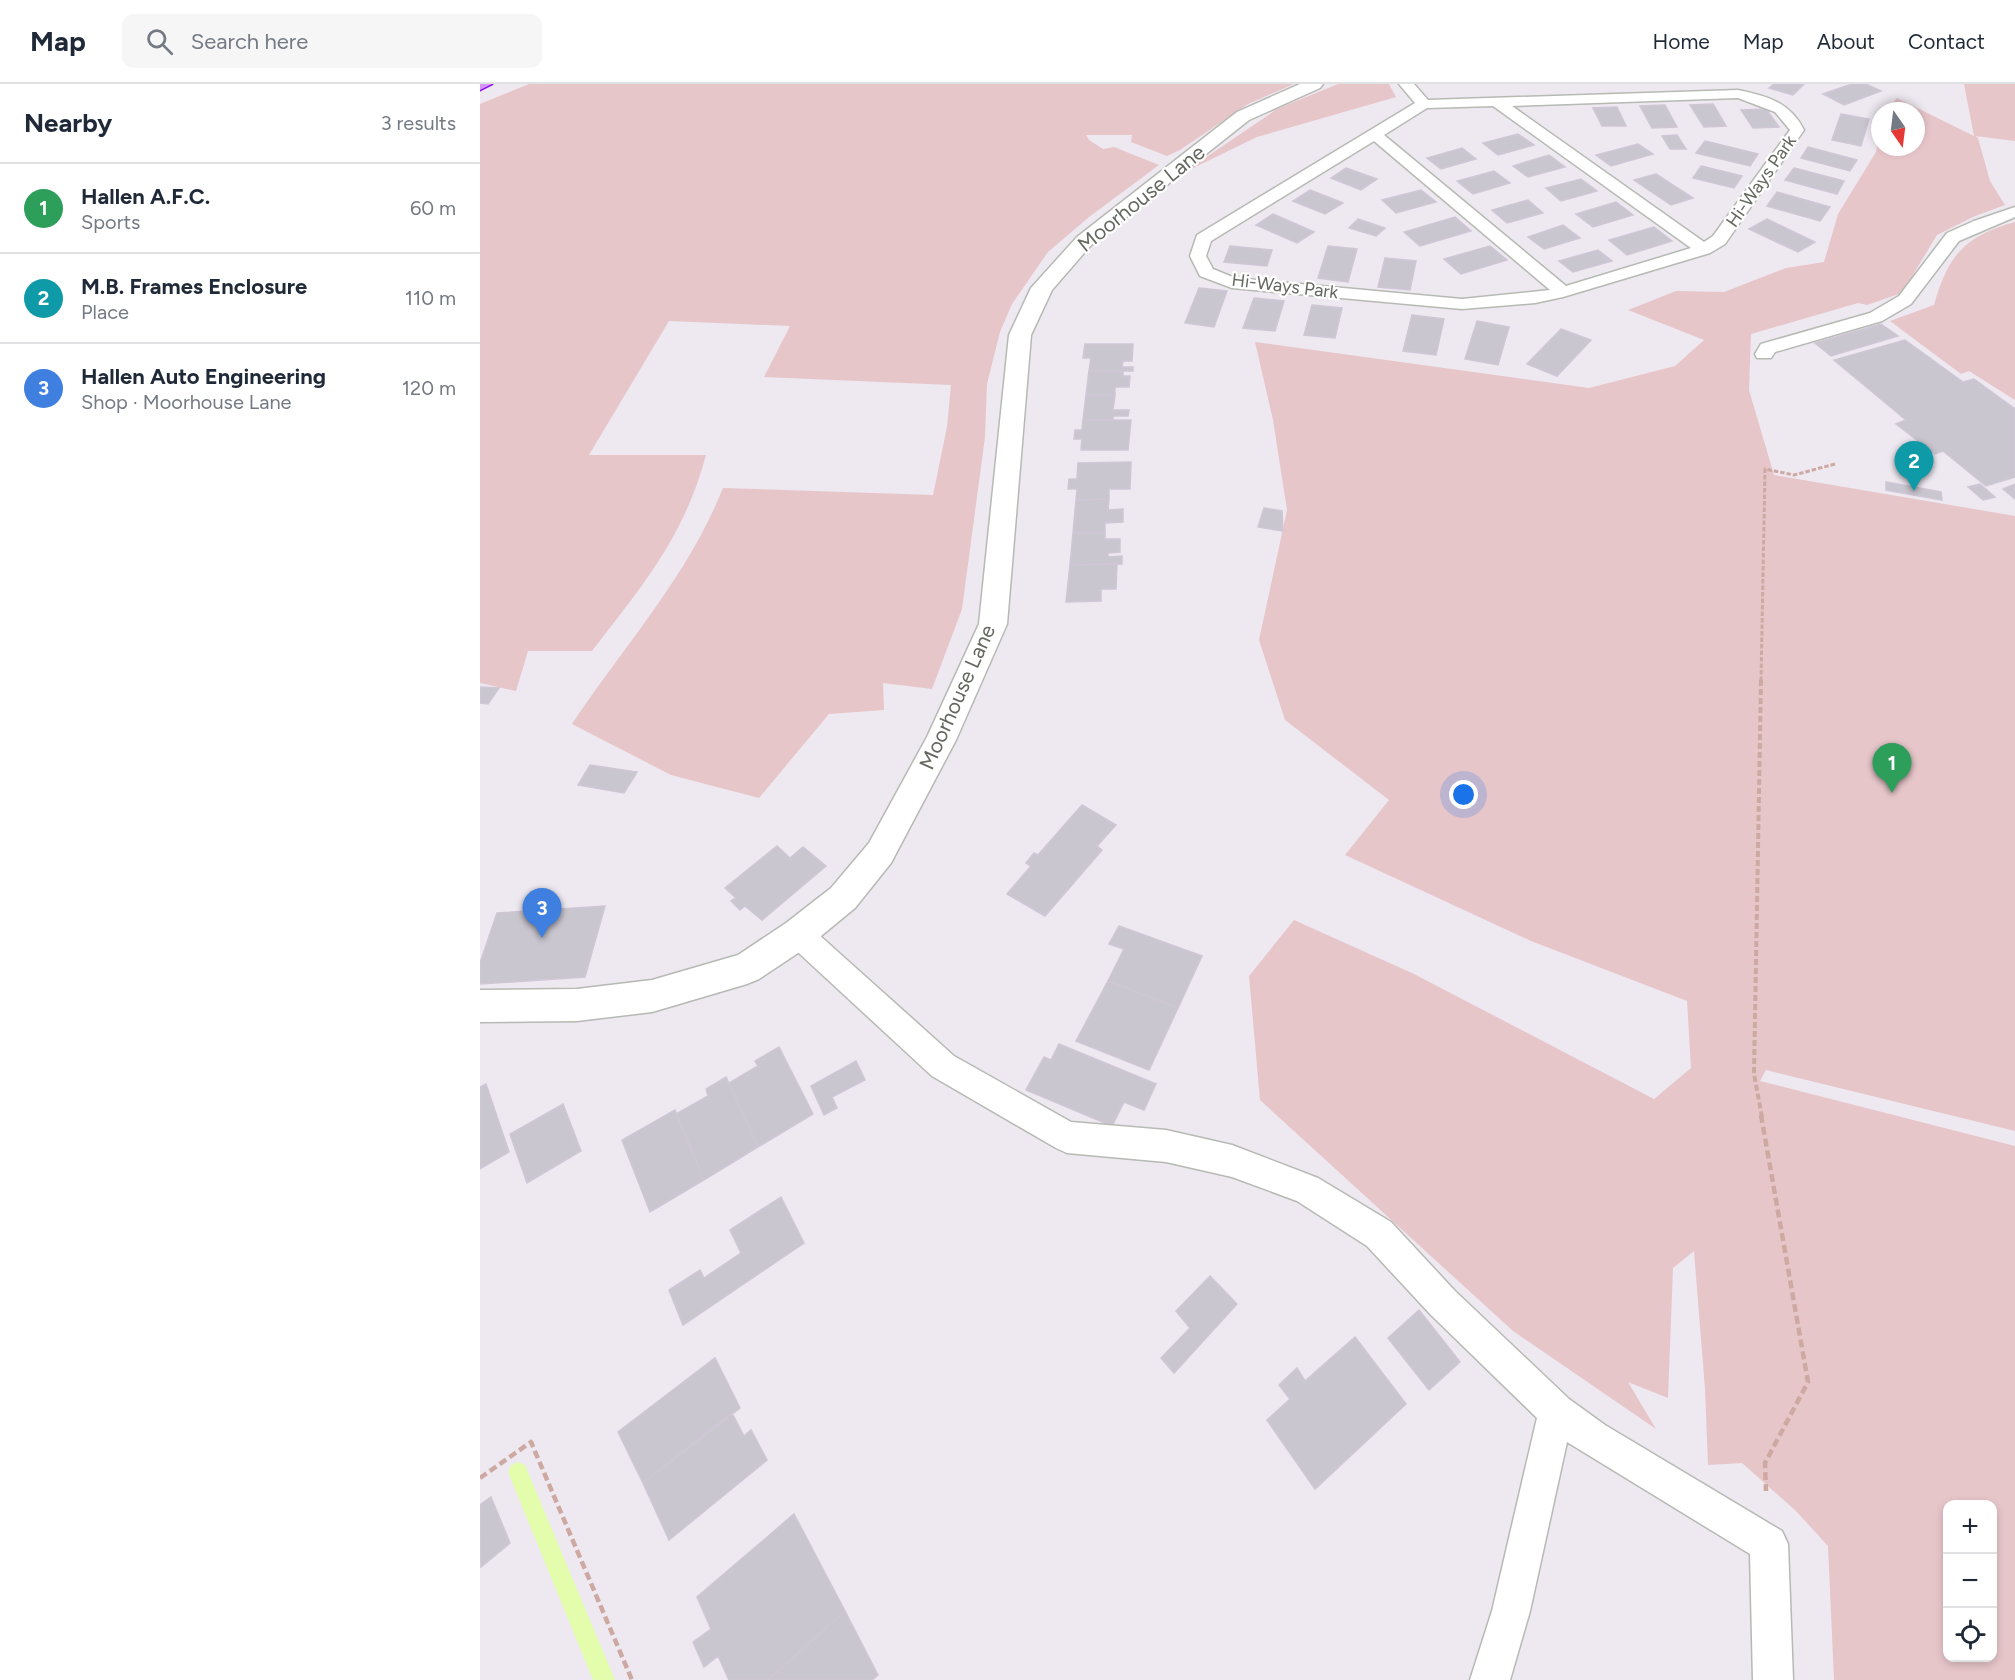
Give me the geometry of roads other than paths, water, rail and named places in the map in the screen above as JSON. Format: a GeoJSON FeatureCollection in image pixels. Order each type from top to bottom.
{"type":"FeatureCollection","features":[{"type":"Feature","properties":{"kind":"street","name":"Moorhouse Lane"},"geometry":{"type":"LineString","coordinates":[[480,1006],[577,1005],[652,996],[747,968],[798,934],[843,898],[880,854],[941,740],[993,624],[1020,335],[1042,288],[1083,241],[1244,116],[1314,84]]}},
{"type":"Feature","properties":{"kind":"lane"},"geometry":{"type":"LineString","coordinates":[[1406,84],[1424,104]]}},
{"type":"Feature","properties":{"kind":"lane","name":"Hi-Ways Park"},"geometry":{"type":"LineString","coordinates":[[1738,94],[1778,106],[1792,118],[1797,130],[1719,240],[1704,249],[1563,292],[1535,298],[1462,304],[1232,283],[1206,272],[1198,256],[1203,239],[1424,104],[1738,94]]}},
{"type":"Feature","properties":{"kind":"lane"},"geometry":{"type":"LineString","coordinates":[[1497,102],[1704,249]]}},
{"type":"Feature","properties":{"kind":"lane"},"geometry":{"type":"LineString","coordinates":[[1374,133],[1563,292]]}},
{"type":"Feature","properties":{"kind":"lane"},"geometry":{"type":"LineString","coordinates":[[1764,354],[1768,348],[1876,317],[1905,300],[1953,237],[1980,224],[2015,212]]}},
{"type":"Feature","properties":{"kind":"lane"},"geometry":{"type":"LineString","coordinates":[[798,934],[943,1066],[1067,1137],[1166,1146],[1232,1161],[1307,1189],[1379,1234],[1443,1303],[1556,1412],[1592,1438],[1769,1544],[1773,1680]]}},
{"type":"Feature","properties":{"kind":"lane"},"geometry":{"type":"LineString","coordinates":[[1490,1680],[1511,1611],[1556,1412]]}},
{"type":"Feature","properties":{"kind":"waterway"},"geometry":{"type":"LineString","coordinates":[[518,1472],[604,1680]]}},
{"type":"Feature","properties":{"kind":"place","name":"M.B. Frames Enclosure"},"geometry":{"type":"Point","coordinates":[1914,491]}},
{"type":"Feature","properties":{"kind":"place","name":"Hallen A.F.C."},"geometry":{"type":"Point","coordinates":[1892,793]}},
{"type":"Feature","properties":{"kind":"place","name":"Hallen Auto Engineering"},"geometry":{"type":"Point","coordinates":[542,938]}}]}
